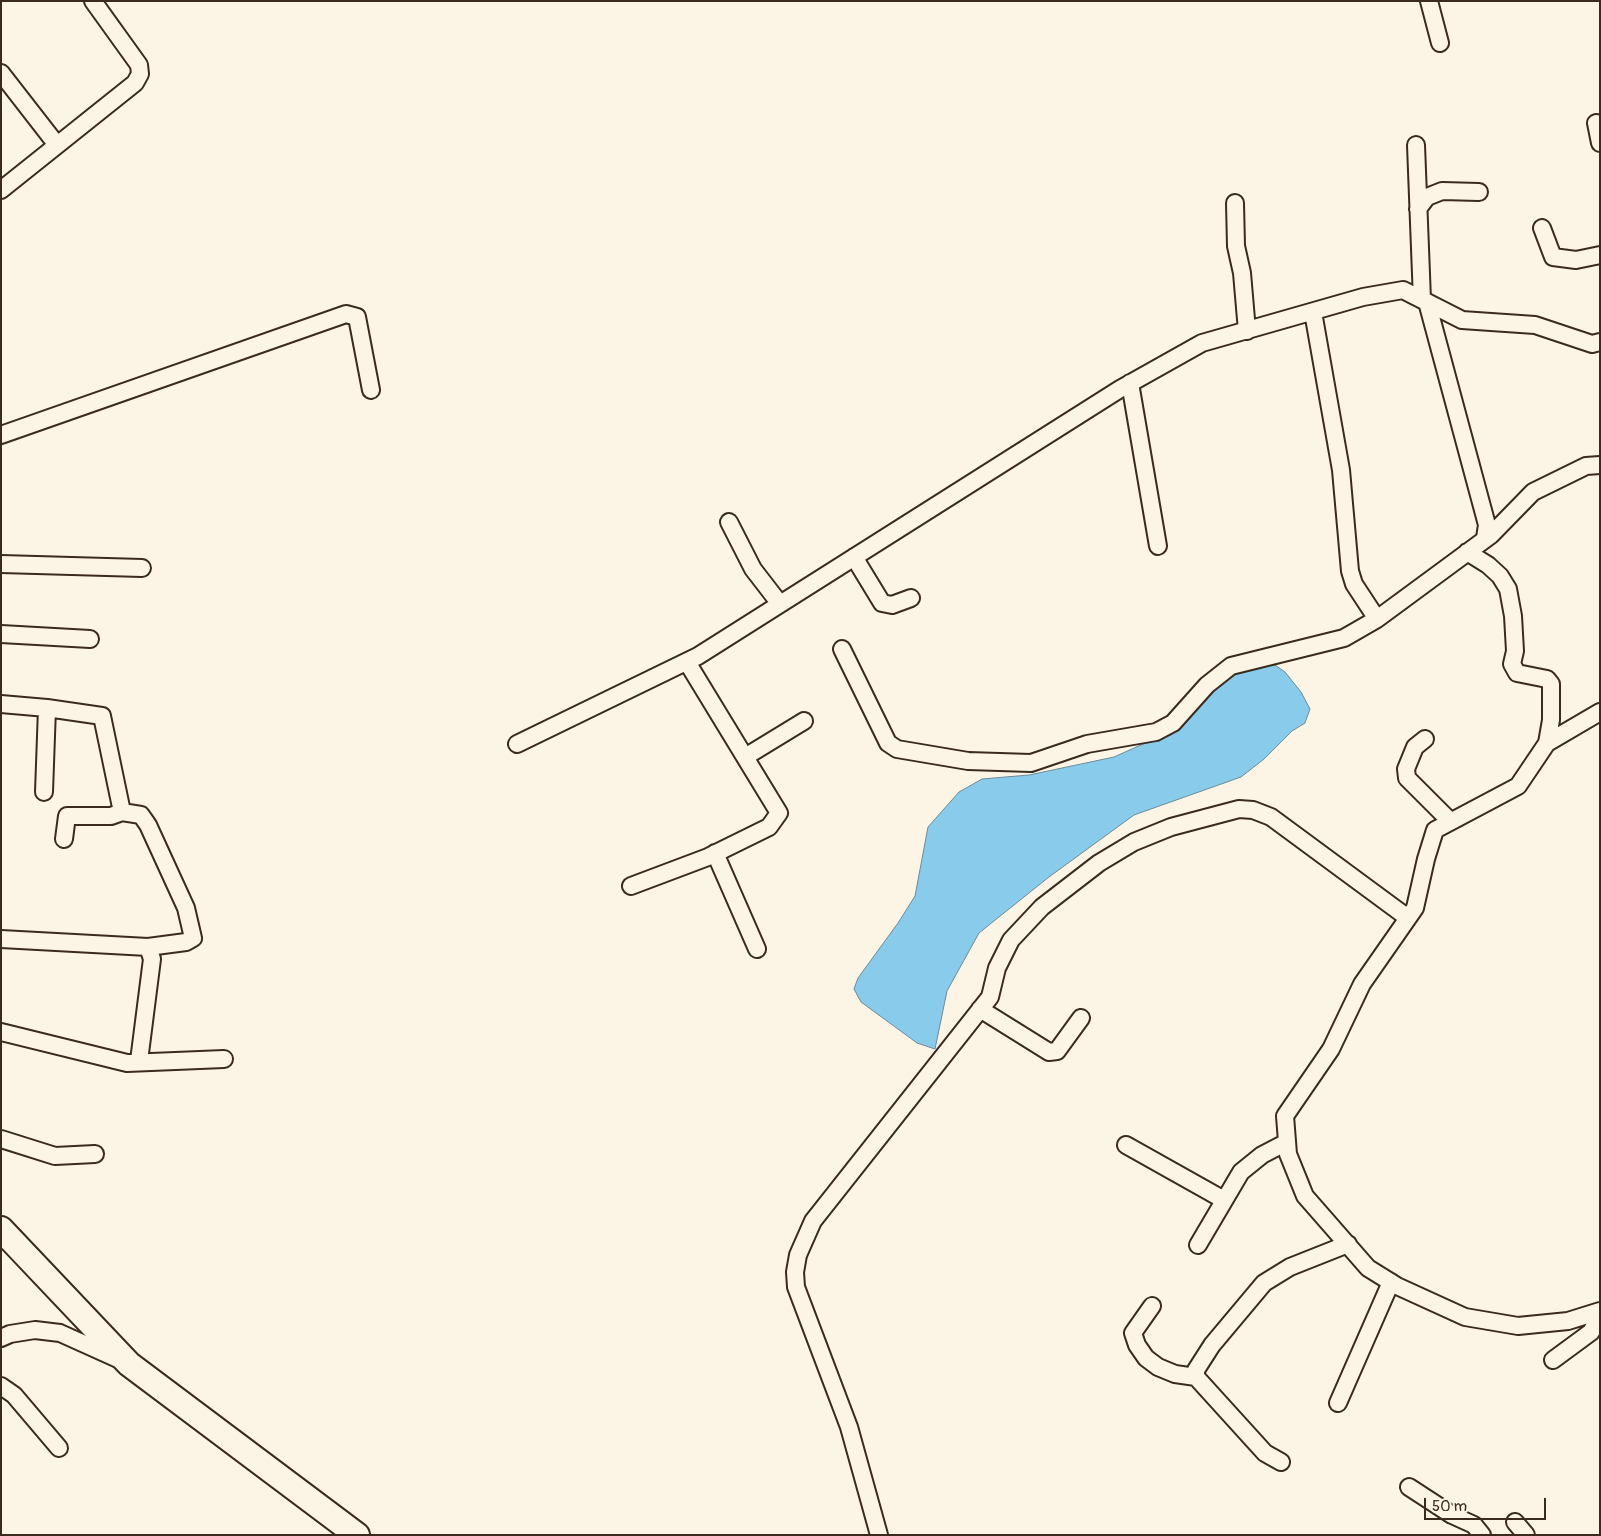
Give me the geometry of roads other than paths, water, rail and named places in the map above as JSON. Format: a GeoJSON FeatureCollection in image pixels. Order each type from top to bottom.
{"type":"FeatureCollection","features":[{"type":"Feature","properties":{"kind":"main road"},"geometry":{"type":"LineString","coordinates":[[1,1229],[129,1364],[357,1535]]}},
{"type":"Feature","properties":{"kind":"street"},"geometry":{"type":"LineString","coordinates":[[1,190],[135,84],[140,74],[139,65],[92,1]]}},
{"type":"Feature","properties":{"kind":"street"},"geometry":{"type":"LineString","coordinates":[[1430,1],[1440,43]]}},
{"type":"Feature","properties":{"kind":"street"},"geometry":{"type":"LineString","coordinates":[[1,73],[57,145]]}},
{"type":"Feature","properties":{"kind":"street"},"geometry":{"type":"LineString","coordinates":[[1596,122],[1600,143]]}},
{"type":"Feature","properties":{"kind":"street"},"geometry":{"type":"LineString","coordinates":[[1416,145],[1424,301],[1487,525],[1485,538]]}},
{"type":"Feature","properties":{"kind":"street"},"geometry":{"type":"LineString","coordinates":[[1418,209],[1427,197],[1442,191],[1479,192]]}},
{"type":"Feature","properties":{"kind":"street"},"geometry":{"type":"LineString","coordinates":[[1235,203],[1236,246],[1242,273],[1247,330]]}},
{"type":"Feature","properties":{"kind":"street"},"geometry":{"type":"LineString","coordinates":[[1542,228],[1553,257],[1576,260],[1600,255]]}},
{"type":"Feature","properties":{"kind":"street"},"geometry":{"type":"LineString","coordinates":[[518,744],[687,662],[1130,383],[1202,343],[1363,297],[1403,290],[1462,320],[1535,325],[1592,344],[1600,342]]}},
{"type":"Feature","properties":{"kind":"street"},"geometry":{"type":"LineString","coordinates":[[1312,312],[1341,470],[1350,571],[1354,584],[1377,619]]}},
{"type":"Feature","properties":{"kind":"street"},"geometry":{"type":"LineString","coordinates":[[1,435],[346,314],[358,317],[371,390]]}},
{"type":"Feature","properties":{"kind":"street"},"geometry":{"type":"LineString","coordinates":[[1130,383],[1158,546]]}},
{"type":"Feature","properties":{"kind":"street"},"geometry":{"type":"LineString","coordinates":[[842,649],[888,743],[897,749],[968,761],[1031,763],[1087,744],[1156,732],[1167,728],[1188,708],[1207,685],[1231,666],[1344,638],[1377,619],[1467,552],[1485,538],[1533,492],[1586,466],[1600,465]]}},
{"type":"Feature","properties":{"kind":"street"},"geometry":{"type":"LineString","coordinates":[[730,522],[753,569],[780,604]]}},
{"type":"Feature","properties":{"kind":"street"},"geometry":{"type":"LineString","coordinates":[[1467,552],[1488,565],[1500,576],[1508,589],[1513,616],[1514,650],[1512,664],[1517,673],[1547,679],[1551,684],[1551,720],[1548,743]]}},
{"type":"Feature","properties":{"kind":"street"},"geometry":{"type":"LineString","coordinates":[[854,557],[882,603],[892,605],[911,598]]}},
{"type":"Feature","properties":{"kind":"street"},"geometry":{"type":"LineString","coordinates":[[1,564],[142,568]]}},
{"type":"Feature","properties":{"kind":"street"},"geometry":{"type":"LineString","coordinates":[[1,634],[90,639]]}},
{"type":"Feature","properties":{"kind":"street"},"geometry":{"type":"LineString","coordinates":[[631,886],[714,853],[769,828],[779,813],[687,662]]}},
{"type":"Feature","properties":{"kind":"street"},"geometry":{"type":"LineString","coordinates":[[1,704],[102,716],[122,812]]}},
{"type":"Feature","properties":{"kind":"street"},"geometry":{"type":"LineString","coordinates":[[44,792],[47,708]]}},
{"type":"Feature","properties":{"kind":"street"},"geometry":{"type":"LineString","coordinates":[[1600,712],[1548,743],[1518,786],[1436,830],[1426,859],[1415,908],[1362,984],[1331,1049],[1285,1116],[1288,1154],[1305,1196],[1368,1268],[1392,1282],[1465,1317],[1518,1326],[1568,1321],[1600,1311]]}},
{"type":"Feature","properties":{"kind":"street"},"geometry":{"type":"LineString","coordinates":[[745,757],[804,721]]}},
{"type":"Feature","properties":{"kind":"street"},"geometry":{"type":"LineString","coordinates":[[1425,739],[1416,747],[1406,769],[1407,778],[1450,821]]}},
{"type":"Feature","properties":{"kind":"street"},"geometry":{"type":"LineString","coordinates":[[879,1535],[849,1427],[796,1287],[795,1272],[798,1255],[813,1221],[990,997],[997,968],[1011,940],[1042,907],[1099,864],[1134,842],[1170,827],[1239,809],[1253,810],[1270,817],[1408,918]]}},
{"type":"Feature","properties":{"kind":"street"},"geometry":{"type":"LineString","coordinates":[[1,939],[148,947],[186,942],[193,938],[186,908],[148,825],[141,815],[122,812],[111,816],[67,816],[64,839]]}},
{"type":"Feature","properties":{"kind":"street"},"geometry":{"type":"LineString","coordinates":[[714,853],[757,948]]}},
{"type":"Feature","properties":{"kind":"street"},"geometry":{"type":"LineString","coordinates":[[139,1061],[152,959],[148,947]]}},
{"type":"Feature","properties":{"kind":"street"},"geometry":{"type":"LineString","coordinates":[[980,1009],[1049,1052],[1058,1050],[1081,1018]]}},
{"type":"Feature","properties":{"kind":"street"},"geometry":{"type":"LineString","coordinates":[[1,1032],[127,1063],[139,1061],[224,1059]]}},
{"type":"Feature","properties":{"kind":"street"},"geometry":{"type":"LineString","coordinates":[[1,1139],[55,1156],[95,1154]]}},
{"type":"Feature","properties":{"kind":"street"},"geometry":{"type":"LineString","coordinates":[[1198,1245],[1241,1172],[1262,1155],[1287,1142]]}},
{"type":"Feature","properties":{"kind":"street"},"geometry":{"type":"LineString","coordinates":[[1126,1145],[1224,1200]]}},
{"type":"Feature","properties":{"kind":"street"},"geometry":{"type":"LineString","coordinates":[[1196,1377],[1196,1370],[1212,1345],[1264,1283],[1290,1267],[1348,1244]]}},
{"type":"Feature","properties":{"kind":"street"},"geometry":{"type":"LineString","coordinates":[[1338,1404],[1392,1282]]}},
{"type":"Feature","properties":{"kind":"street"},"geometry":{"type":"LineString","coordinates":[[1152,1306],[1133,1333],[1137,1345],[1146,1358],[1158,1367],[1175,1374],[1196,1377],[1265,1453],[1281,1462]]}},
{"type":"Feature","properties":{"kind":"street"},"geometry":{"type":"LineString","coordinates":[[1553,1360],[1592,1332],[1600,1316]]}},
{"type":"Feature","properties":{"kind":"street"},"geometry":{"type":"LineString","coordinates":[[1,1338],[10,1334],[35,1330],[60,1333],[129,1364]]}},
{"type":"Feature","properties":{"kind":"street"},"geometry":{"type":"LineString","coordinates":[[1,1386],[14,1395],[59,1448]]}},
{"type":"Feature","properties":{"kind":"street"},"geometry":{"type":"LineString","coordinates":[[1409,1487],[1452,1514],[1474,1525],[1482,1535]]}},
{"type":"Feature","properties":{"kind":"street"},"geometry":{"type":"LineString","coordinates":[[1515,1522],[1526,1535]]}},
{"type":"Feature","properties":{"kind":"water"},"geometry":{"type":"Polygon","coordinates":[[[1275,665],[1285,672],[1301,692],[1310,709],[1305,723],[1292,731],[1264,759],[1241,777],[1134,815],[1049,877],[979,933],[947,991],[935,1049],[917,1043],[861,1002],[854,989],[858,978],[915,896],[928,827],[959,792],[982,779],[1029,775],[1114,757],[1172,731],[1200,700],[1234,674],[1255,666],[1275,665]]]}}]}
